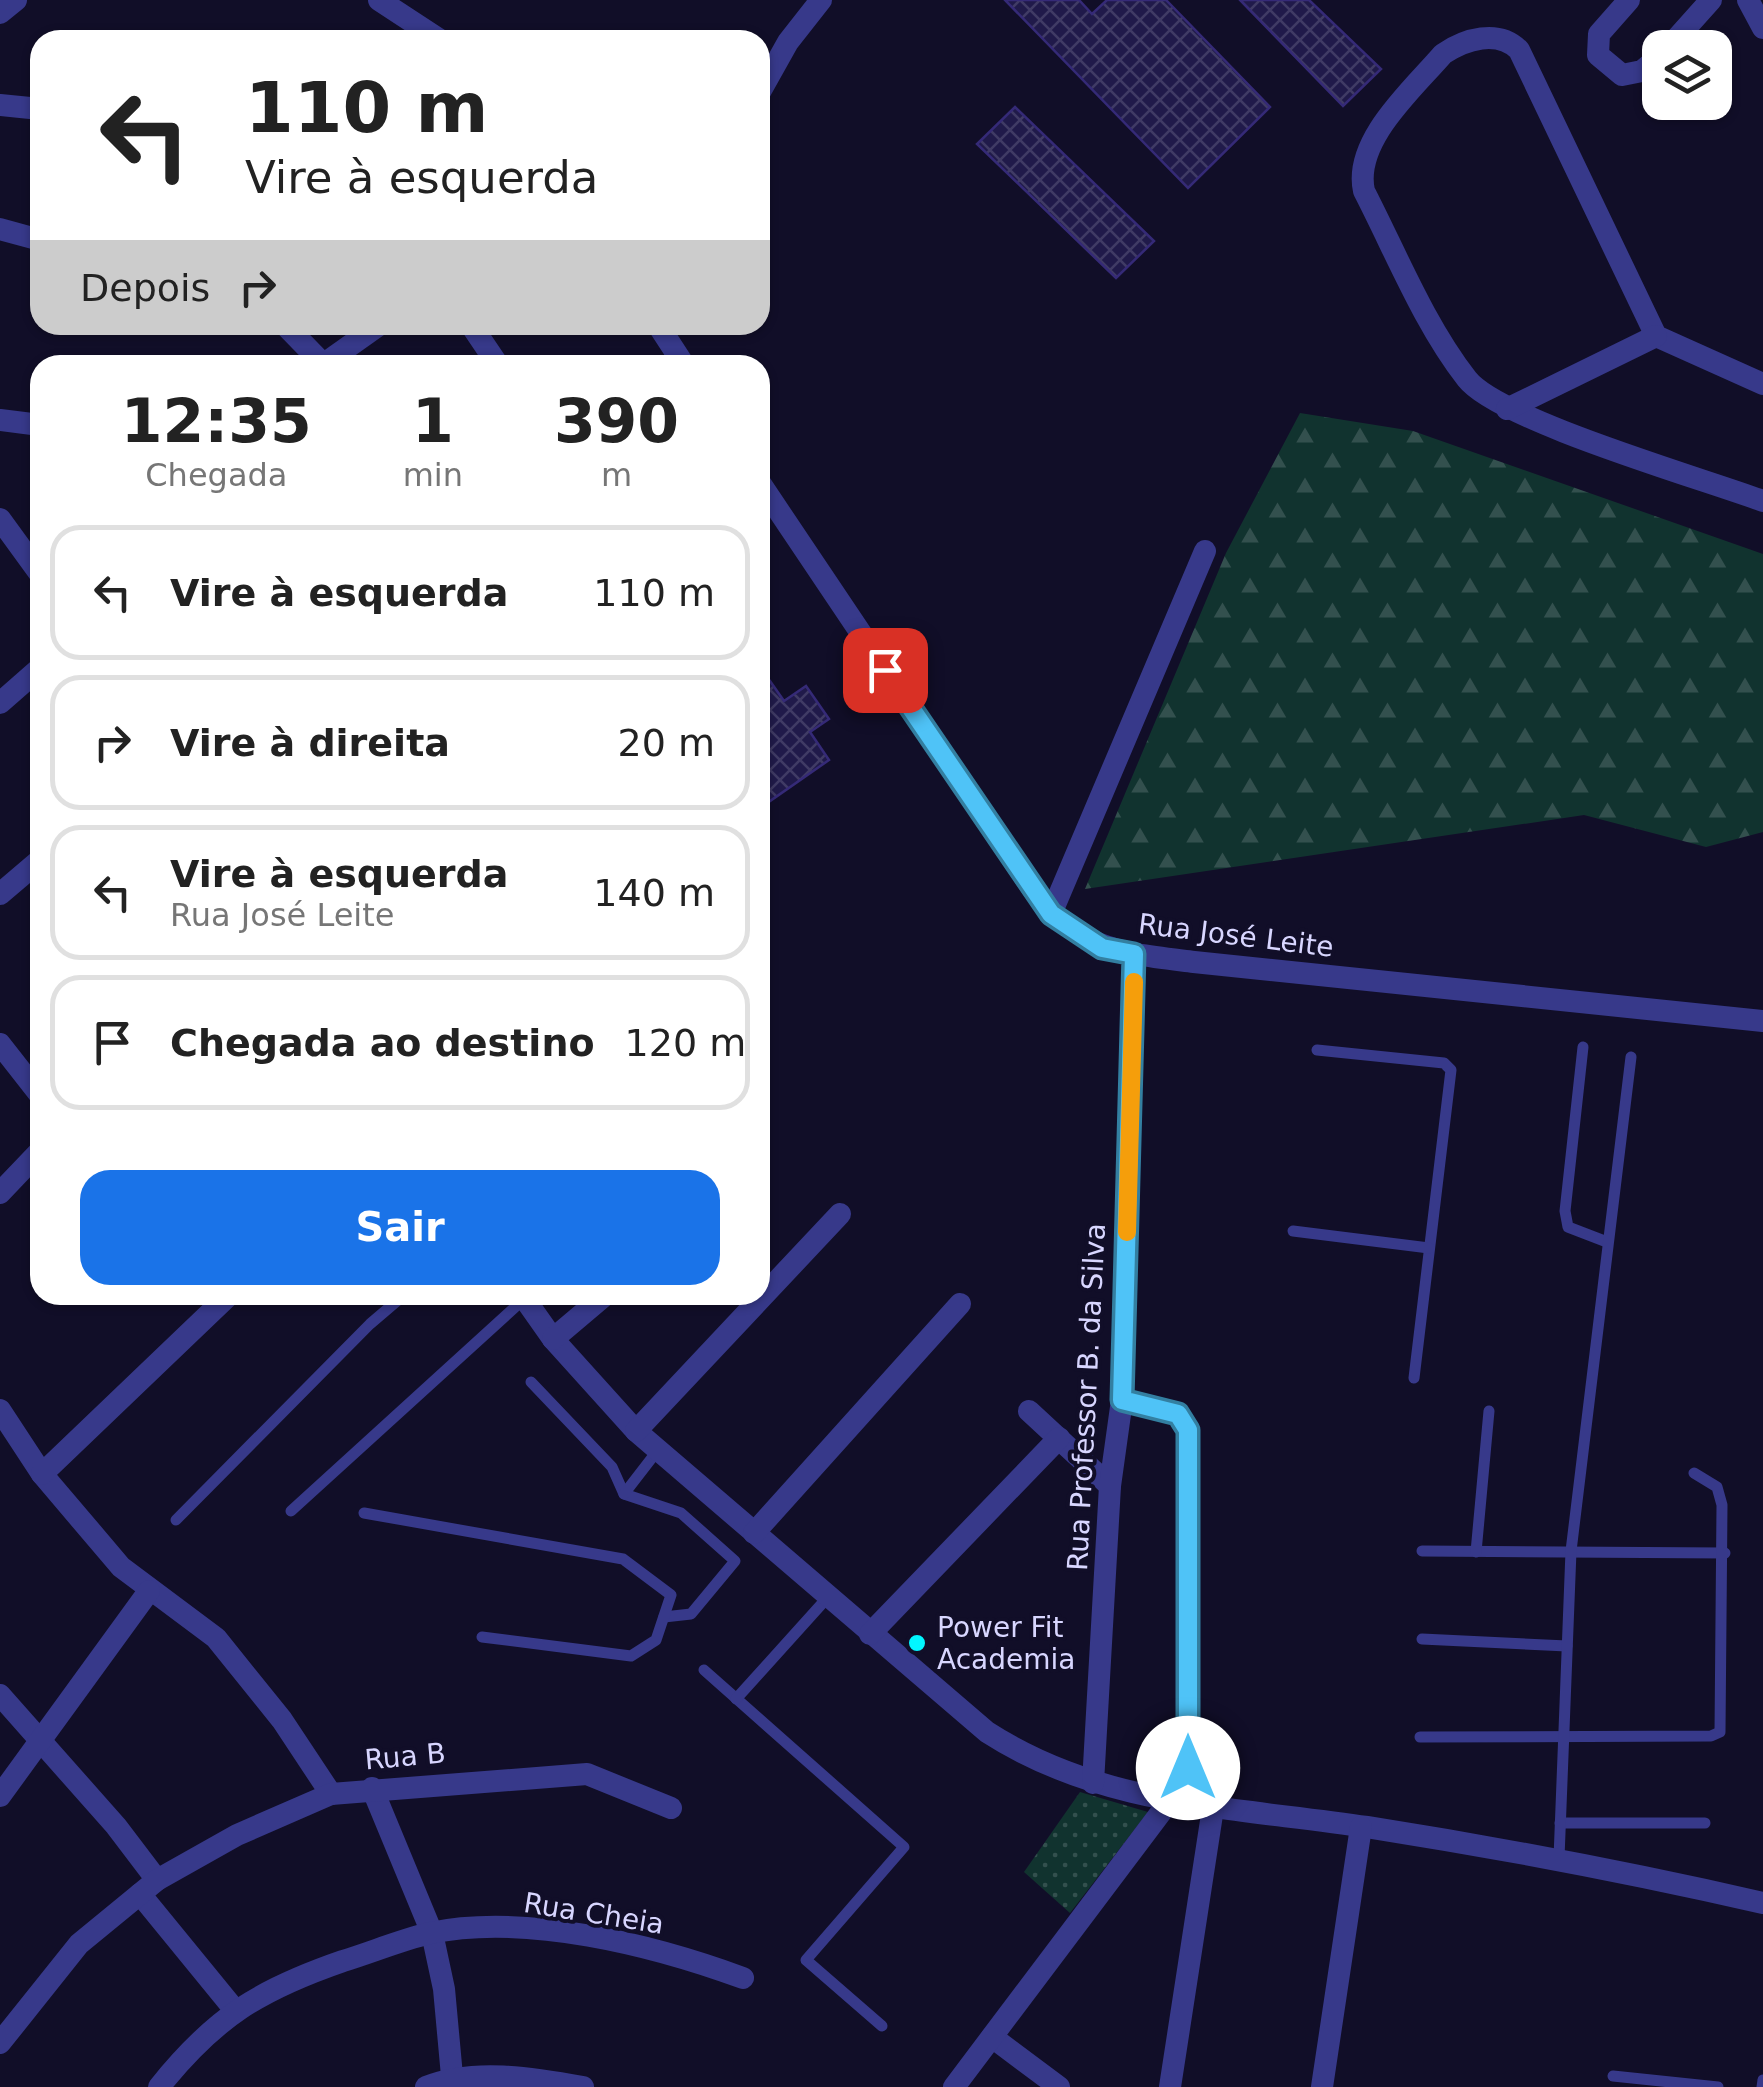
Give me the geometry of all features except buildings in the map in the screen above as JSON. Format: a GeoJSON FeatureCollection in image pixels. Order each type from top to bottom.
{"type":"FeatureCollection","features":[{"type":"Feature","properties":{"kind":"street"},"geometry":{"type":"LineString","coordinates":[[0,12],[16,0]]}},
{"type":"Feature","properties":{"kind":"street"},"geometry":{"type":"LineString","coordinates":[[379,0],[425,30]]}},
{"type":"Feature","properties":{"kind":"street"},"geometry":{"type":"LineString","coordinates":[[770,74],[788,42],[822,0]]}},
{"type":"Feature","properties":{"kind":"street"},"geometry":{"type":"LineString","coordinates":[[1629,0],[1599,34],[1598,54],[1622,75],[1642,71]]}},
{"type":"Feature","properties":{"kind":"street"},"geometry":{"type":"LineString","coordinates":[[1684,30],[1711,0]]}},
{"type":"Feature","properties":{"kind":"street"},"geometry":{"type":"LineString","coordinates":[[1748,0],[1763,28]]}},
{"type":"Feature","properties":{"kind":"street"},"geometry":{"type":"LineString","coordinates":[[1763,384],[1656,336],[1519,50],[1510,41],[1494,37],[1458,44],[1443,54],[1373,142],[1361,163],[1360,175],[1364,191],[1467,379],[1506,410],[1763,501]]}},
{"type":"Feature","properties":{"kind":"street"},"geometry":{"type":"LineString","coordinates":[[0,105],[30,109]]}},
{"type":"Feature","properties":{"kind":"street"},"geometry":{"type":"LineString","coordinates":[[0,229],[30,237]]}},
{"type":"Feature","properties":{"kind":"street"},"geometry":{"type":"LineString","coordinates":[[295,335],[314,355]]}},
{"type":"Feature","properties":{"kind":"street"},"geometry":{"type":"LineString","coordinates":[[338,355],[365,335]]}},
{"type":"Feature","properties":{"kind":"street"},"geometry":{"type":"LineString","coordinates":[[1506,410],[1656,336]]}},
{"type":"Feature","properties":{"kind":"street"},"geometry":{"type":"LineString","coordinates":[[0,420],[30,424]]}},
{"type":"Feature","properties":{"kind":"street","name":"Rua José Leite"},"geometry":{"type":"LineString","coordinates":[[770,498],[1051,914],[1102,948],[1763,1020]]}},
{"type":"Feature","properties":{"kind":"street"},"geometry":{"type":"LineString","coordinates":[[1,521],[30,560]]}},
{"type":"Feature","properties":{"kind":"street"},"geometry":{"type":"LineString","coordinates":[[1051,914],[1205,550]]}},
{"type":"Feature","properties":{"kind":"street"},"geometry":{"type":"LineString","coordinates":[[0,703],[30,677]]}},
{"type":"Feature","properties":{"kind":"street"},"geometry":{"type":"LineString","coordinates":[[0,894],[30,868]]}},
{"type":"Feature","properties":{"kind":"street","name":"Rua Professor B. da Silva"},"geometry":{"type":"LineString","coordinates":[[1093,1784],[1110,1486],[1122,1400],[1134,954]]}},
{"type":"Feature","properties":{"kind":"street"},"geometry":{"type":"LineString","coordinates":[[0,1044],[30,1083]]}},
{"type":"Feature","properties":{"kind":"street"},"geometry":{"type":"LineString","coordinates":[[0,1192],[30,1162]]}},
{"type":"Feature","properties":{"kind":"street"},"geometry":{"type":"LineString","coordinates":[[770,1288],[840,1214]]}},
{"type":"Feature","properties":{"kind":"street"},"geometry":{"type":"LineString","coordinates":[[754,1533],[960,1304]]}},
{"type":"Feature","properties":{"kind":"street"},"geometry":{"type":"LineString","coordinates":[[42,1474],[219,1305]]}},
{"type":"Feature","properties":{"kind":"street"},"geometry":{"type":"LineString","coordinates":[[529,1305],[553,1339],[636,1431],[987,1732],[1046,1766],[1093,1784],[1178,1804],[1361,1826],[1559,1858],[1763,1903]]}},
{"type":"Feature","properties":{"kind":"street"},"geometry":{"type":"LineString","coordinates":[[553,1339],[593,1305]]}},
{"type":"Feature","properties":{"kind":"street"},"geometry":{"type":"LineString","coordinates":[[636,1431],[754,1305]]}},
{"type":"Feature","properties":{"kind":"street"},"geometry":{"type":"LineString","coordinates":[[954,2087],[1178,1804],[1188,1430],[1178,1414],[1122,1400]]}},
{"type":"Feature","properties":{"kind":"street"},"geometry":{"type":"LineString","coordinates":[[0,1410],[42,1474],[105,1549],[150,1591],[180,1608],[216,1638],[282,1720],[331,1794]]}},
{"type":"Feature","properties":{"kind":"street"},"geometry":{"type":"LineString","coordinates":[[1028,1411],[1110,1486]]}},
{"type":"Feature","properties":{"kind":"street"},"geometry":{"type":"LineString","coordinates":[[870,1634],[1059,1438]]}},
{"type":"Feature","properties":{"kind":"street"},"geometry":{"type":"LineString","coordinates":[[0,1796],[150,1591]]}},
{"type":"Feature","properties":{"kind":"street"},"geometry":{"type":"LineString","coordinates":[[0,1695],[40,1745],[116,1826],[149,1887],[234,2009]]}},
{"type":"Feature","properties":{"kind":"street","name":"Rua B"},"geometry":{"type":"LineString","coordinates":[[0,2043],[79,1944],[149,1887],[238,1835],[331,1794],[587,1774],[671,1808]]}},
{"type":"Feature","properties":{"kind":"street"},"geometry":{"type":"LineString","coordinates":[[372,1788],[432,1933],[444,1989],[452,2076]]}},
{"type":"Feature","properties":{"kind":"street"},"geometry":{"type":"LineString","coordinates":[[1170,2087],[1213,1808]]}},
{"type":"Feature","properties":{"kind":"street"},"geometry":{"type":"LineString","coordinates":[[1322,2087],[1361,1826]]}},
{"type":"Feature","properties":{"kind":"street","name":"Rua Cheia"},"geometry":{"type":"LineString","coordinates":[[158,2087],[234,2009],[290,1980],[432,1933],[565,1933],[680,1957],[743,1978]]}},
{"type":"Feature","properties":{"kind":"street"},"geometry":{"type":"LineString","coordinates":[[992,2037],[1059,2087]]}},
{"type":"Feature","properties":{"kind":"street"},"geometry":{"type":"LineString","coordinates":[[426,2087],[452,2076],[535,2079],[583,2087]]}},
{"type":"Feature","properties":{"kind":"lane"},"geometry":{"type":"LineString","coordinates":[[1583,1048],[1566,1211],[1568,1227],[1607,1242]]}},
{"type":"Feature","properties":{"kind":"lane"},"geometry":{"type":"LineString","coordinates":[[1317,1050],[1444,1063],[1451,1070],[1414,1378]]}},
{"type":"Feature","properties":{"kind":"lane"},"geometry":{"type":"LineString","coordinates":[[1559,1858],[1571,1551],[1631,1057]]}},
{"type":"Feature","properties":{"kind":"lane"},"geometry":{"type":"LineString","coordinates":[[1293,1231],[1430,1248]]}},
{"type":"Feature","properties":{"kind":"lane"},"geometry":{"type":"LineString","coordinates":[[176,1520],[392,1305]]}},
{"type":"Feature","properties":{"kind":"lane"},"geometry":{"type":"LineString","coordinates":[[291,1511],[514,1305]]}},
{"type":"Feature","properties":{"kind":"lane"},"geometry":{"type":"LineString","coordinates":[[532,1382],[612,1467],[624,1494],[681,1513],[735,1561],[691,1614],[664,1617]]}},
{"type":"Feature","properties":{"kind":"lane"},"geometry":{"type":"LineString","coordinates":[[1476,1552],[1489,1411]]}},
{"type":"Feature","properties":{"kind":"lane"},"geometry":{"type":"LineString","coordinates":[[624,1494],[658,1450]]}},
{"type":"Feature","properties":{"kind":"lane"},"geometry":{"type":"LineString","coordinates":[[1420,1737],[1564,1738],[1720,1732],[1725,1553],[1720,1492],[1694,1473]]}},
{"type":"Feature","properties":{"kind":"lane"},"geometry":{"type":"LineString","coordinates":[[364,1513],[623,1559],[671,1595],[656,1640],[631,1656],[482,1637]]}},
{"type":"Feature","properties":{"kind":"lane"},"geometry":{"type":"LineString","coordinates":[[1422,1551],[1725,1553]]}},
{"type":"Feature","properties":{"kind":"lane"},"geometry":{"type":"LineString","coordinates":[[736,1699],[828,1597]]}},
{"type":"Feature","properties":{"kind":"lane"},"geometry":{"type":"LineString","coordinates":[[1422,1639],[1567,1646]]}},
{"type":"Feature","properties":{"kind":"lane"},"geometry":{"type":"LineString","coordinates":[[704,1670],[904,1847],[806,1960],[882,2026]]}},
{"type":"Feature","properties":{"kind":"lane"},"geometry":{"type":"LineString","coordinates":[[1560,1823],[1705,1823]]}},
{"type":"Feature","properties":{"kind":"lane"},"geometry":{"type":"LineString","coordinates":[[1614,2076],[1718,2087]]}},
{"type":"Feature","properties":{"kind":"green space"},"geometry":{"type":"Polygon","coordinates":[[[1300,413],[1413,431],[1763,554],[1763,832],[1706,847],[1584,815],[1085,889],[1226,553],[1300,413]]]}},
{"type":"Feature","properties":{"kind":"green space"},"geometry":{"type":"Polygon","coordinates":[[[1080,1792],[1148,1812],[1070,1913],[1024,1872],[1080,1792]]]}},
{"type":"Feature","properties":{"kind":"slow traffic"},"geometry":{"type":"LineString","coordinates":[[1127,1232],[1134,982]]}},
{"type":"Feature","properties":{"kind":"place","name":"Power Fit Academia"},"geometry":{"type":"Point","coordinates":[917,1643]}},
{"type":"Feature","properties":{"kind":"route"},"geometry":{"type":"LineString","coordinates":[[885,670],[1051,914],[1068,929],[1102,948],[1134,954],[1122,1400],[1178,1414],[1188,1430],[1188,1768]]}}]}
